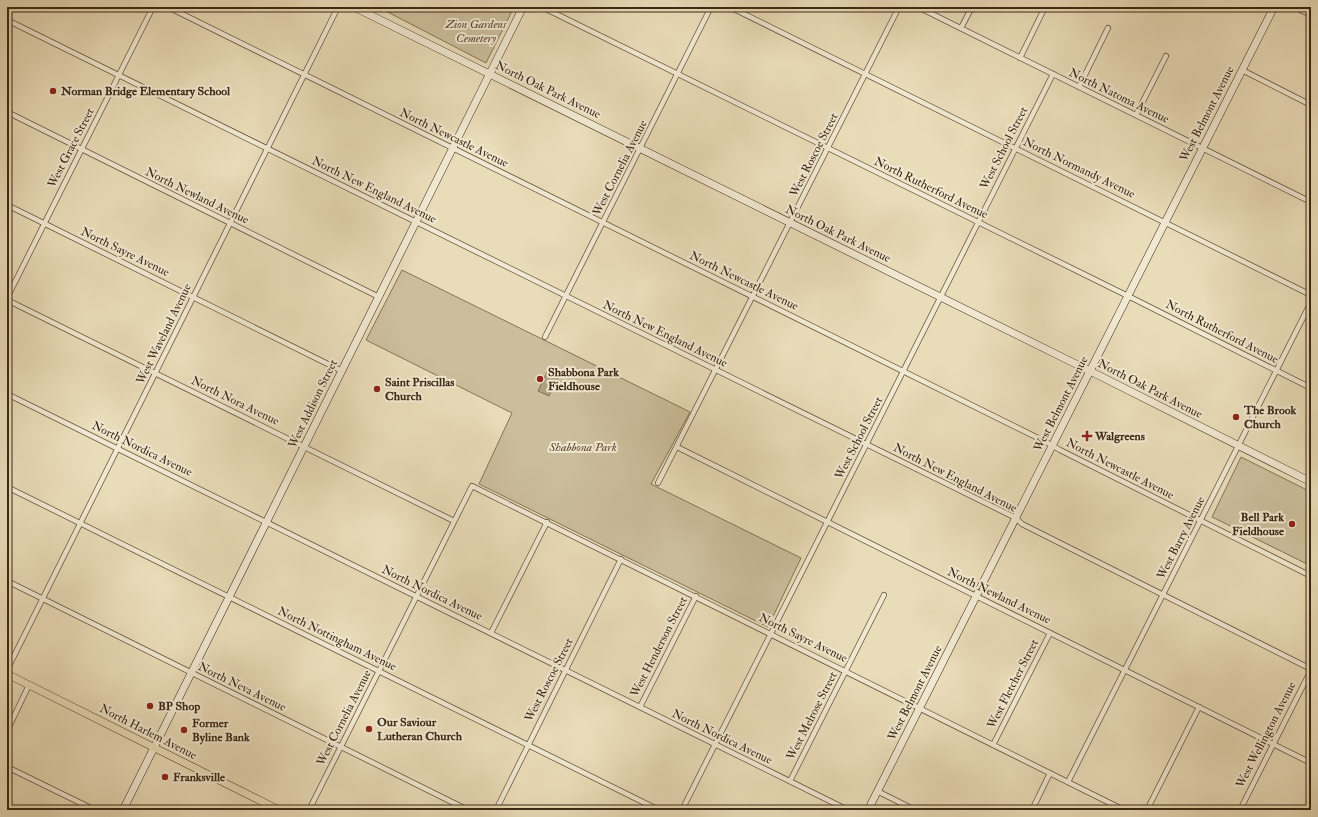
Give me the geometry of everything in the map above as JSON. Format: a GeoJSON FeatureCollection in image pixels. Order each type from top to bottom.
{"type":"FeatureCollection","features":[{"type":"Feature","properties":{"kind":"main road","name":"North Harlem Avenue"},"geometry":{"type":"LineString","coordinates":[[7,674],[279,810]]}},
{"type":"Feature","properties":{"kind":"street","name":"West Grace Street"},"geometry":{"type":"LineString","coordinates":[[7,299],[152,7]]}},
{"type":"Feature","properties":{"kind":"street","name":"North Newcastle Avenue"},"geometry":{"type":"LineString","coordinates":[[168,7],[904,371],[1311,576]]}},
{"type":"Feature","properties":{"kind":"street","name":"West Waveland Avenue"},"geometry":{"type":"LineString","coordinates":[[7,670],[338,7]]}},
{"type":"Feature","properties":{"kind":"street","name":"North Oak Park Avenue"},"geometry":{"type":"LineString","coordinates":[[354,7],[1311,482]]}},
{"type":"Feature","properties":{"kind":"street","name":"West Addison Street"},"geometry":{"type":"LineString","coordinates":[[123,810],[524,7]]}},
{"type":"Feature","properties":{"kind":"street","name":"North Rutherford Avenue"},"geometry":{"type":"LineString","coordinates":[[542,7],[1311,388]]}},
{"type":"Feature","properties":{"kind":"street","name":"West Cornelia Avenue"},"geometry":{"type":"LineString","coordinates":[[545,337],[641,149],[711,7]]}},
{"type":"Feature","properties":{"kind":"street","name":"North Normandy Avenue"},"geometry":{"type":"LineString","coordinates":[[730,7],[1311,295]]}},
{"type":"Feature","properties":{"kind":"street","name":"West Roscoe Street"},"geometry":{"type":"LineString","coordinates":[[658,484],[899,7]]}},
{"type":"Feature","properties":{"kind":"street","name":"North Natoma Avenue"},"geometry":{"type":"LineString","coordinates":[[918,7],[1311,202]]}},
{"type":"Feature","properties":{"kind":"street"},"geometry":{"type":"LineString","coordinates":[[961,28],[972,7]]}},
{"type":"Feature","properties":{"kind":"street"},"geometry":{"type":"LineString","coordinates":[[1020,58],[1045,7]]}},
{"type":"Feature","properties":{"kind":"street","name":"West Belmont Avenue"},"geometry":{"type":"LineString","coordinates":[[868,810],[1274,7]]}},
{"type":"Feature","properties":{"kind":"street"},"geometry":{"type":"LineString","coordinates":[[1294,7],[1311,15]]}},
{"type":"Feature","properties":{"kind":"street","name":"North New England Avenue"},"geometry":{"type":"LineString","coordinates":[[7,20],[1016,518],[1022,524],[1311,670]]}},
{"type":"Feature","properties":{"kind":"street"},"geometry":{"type":"LineString","coordinates":[[1079,87],[1108,28]]}},
{"type":"Feature","properties":{"kind":"street"},"geometry":{"type":"LineString","coordinates":[[1136,115],[1166,56]]}},
{"type":"Feature","properties":{"kind":"street"},"geometry":{"type":"LineString","coordinates":[[1242,70],[1311,105]]}},
{"type":"Feature","properties":{"kind":"street","name":"West School Street"},"geometry":{"type":"LineString","coordinates":[[682,810],[941,298],[1052,74]]}},
{"type":"Feature","properties":{"kind":"street","name":"North Newland Avenue"},"geometry":{"type":"LineString","coordinates":[[7,112],[379,297]]}},
{"type":"Feature","properties":{"kind":"street","name":"North Sayre Avenue"},"geometry":{"type":"LineString","coordinates":[[7,205],[342,370]]}},
{"type":"Feature","properties":{"kind":"street","name":"North Nora Avenue"},"geometry":{"type":"LineString","coordinates":[[7,299],[454,521]]}},
{"type":"Feature","properties":{"kind":"street","name":"West Barry Avenue"},"geometry":{"type":"LineString","coordinates":[[1068,782],[1311,302]]}},
{"type":"Feature","properties":{"kind":"street","name":"North Nordica Avenue"},"geometry":{"type":"LineString","coordinates":[[7,394],[848,810]]}},
{"type":"Feature","properties":{"kind":"street","name":"North Newland Avenue"},"geometry":{"type":"LineString","coordinates":[[677,447],[1311,763]]}},
{"type":"Feature","properties":{"kind":"street","name":"West Cornelia Avenue"},"geometry":{"type":"LineString","coordinates":[[309,810],[472,486]]}},
{"type":"Feature","properties":{"kind":"street","name":"North Sayre Avenue"},"geometry":{"type":"LineString","coordinates":[[472,486],[1124,810]]}},
{"type":"Feature","properties":{"kind":"street","name":"North Nottingham Avenue"},"geometry":{"type":"LineString","coordinates":[[7,487],[658,810]]}},
{"type":"Feature","properties":{"kind":"street"},"geometry":{"type":"LineString","coordinates":[[491,633],[547,522]]}},
{"type":"Feature","properties":{"kind":"street","name":"West Roscoe Street"},"geometry":{"type":"LineString","coordinates":[[496,810],[621,560]]}},
{"type":"Feature","properties":{"kind":"street","name":"North Neva Avenue"},"geometry":{"type":"LineString","coordinates":[[7,581],[468,810]]}},
{"type":"Feature","properties":{"kind":"street","name":"West Melrose Street"},"geometry":{"type":"LineString","coordinates":[[790,781],[884,595]]}},
{"type":"Feature","properties":{"kind":"street","name":"West Henderson Street"},"geometry":{"type":"LineString","coordinates":[[640,707],[696,596]]}},
{"type":"Feature","properties":{"kind":"street","name":"West Fletcher Street"},"geometry":{"type":"LineString","coordinates":[[994,745],[1050,633]]}},
{"type":"Feature","properties":{"kind":"street","name":"West Wellington Avenue"},"geometry":{"type":"LineString","coordinates":[[1240,810],[1311,670]]}},
{"type":"Feature","properties":{"kind":"street"},"geometry":{"type":"LineString","coordinates":[[7,731],[29,685]]}},
{"type":"Feature","properties":{"kind":"street"},"geometry":{"type":"LineString","coordinates":[[1147,810],[1199,707]]}},
{"type":"Feature","properties":{"kind":"street"},"geometry":{"type":"LineString","coordinates":[[7,766],[96,810]]}},
{"type":"Feature","properties":{"kind":"street"},"geometry":{"type":"LineString","coordinates":[[1032,810],[1050,773]]}},
{"type":"Feature","properties":{"kind":"street"},"geometry":{"type":"LineString","coordinates":[[877,791],[915,810]]}},
{"type":"Feature","properties":{"kind":"green space","name":"Zion Gardens Cemetery"},"geometry":{"type":"Polygon","coordinates":[[[378,7],[514,7],[486,63],[378,7]]]}},
{"type":"Feature","properties":{"kind":"green space","name":"Shabbona Park"},"geometry":{"type":"Polygon","coordinates":[[[402,270],[690,412],[651,484],[801,558],[768,627],[479,484],[512,413],[366,340],[402,270]]]}},
{"type":"Feature","properties":{"kind":"green space"},"geometry":{"type":"Polygon","coordinates":[[[1241,457],[1311,492],[1311,566],[1212,517],[1241,457]]]}},
{"type":"Feature","properties":{"kind":"shaded area"},"geometry":{"type":"Polygon","coordinates":[[[547,372],[558,378],[549,396],[538,391],[547,372]]]}},
{"type":"Feature","properties":{"kind":"place","name":"Norman Bridge Elementary School"},"geometry":{"type":"Point","coordinates":[53,91]}},
{"type":"Feature","properties":{"kind":"place","name":"Shabbona Park Fieldhouse"},"geometry":{"type":"Point","coordinates":[540,379]}},
{"type":"Feature","properties":{"kind":"place","name":"Saint Priscillas Church"},"geometry":{"type":"Point","coordinates":[377,389]}},
{"type":"Feature","properties":{"kind":"place","name":"The Brook Church"},"geometry":{"type":"Point","coordinates":[1236,417]}},
{"type":"Feature","properties":{"kind":"place","name":"Walgreens"},"geometry":{"type":"Point","coordinates":[1087,436]}},
{"type":"Feature","properties":{"kind":"place","name":"Bell Park Fieldhouse"},"geometry":{"type":"Point","coordinates":[1292,524]}},
{"type":"Feature","properties":{"kind":"place","name":"BP Shop"},"geometry":{"type":"Point","coordinates":[150,706]}},
{"type":"Feature","properties":{"kind":"place","name":"Our Saviour Lutheran Church"},"geometry":{"type":"Point","coordinates":[369,729]}},
{"type":"Feature","properties":{"kind":"place","name":"Former Byline Bank"},"geometry":{"type":"Point","coordinates":[184,730]}},
{"type":"Feature","properties":{"kind":"place","name":"Franksville"},"geometry":{"type":"Point","coordinates":[165,777]}}]}
